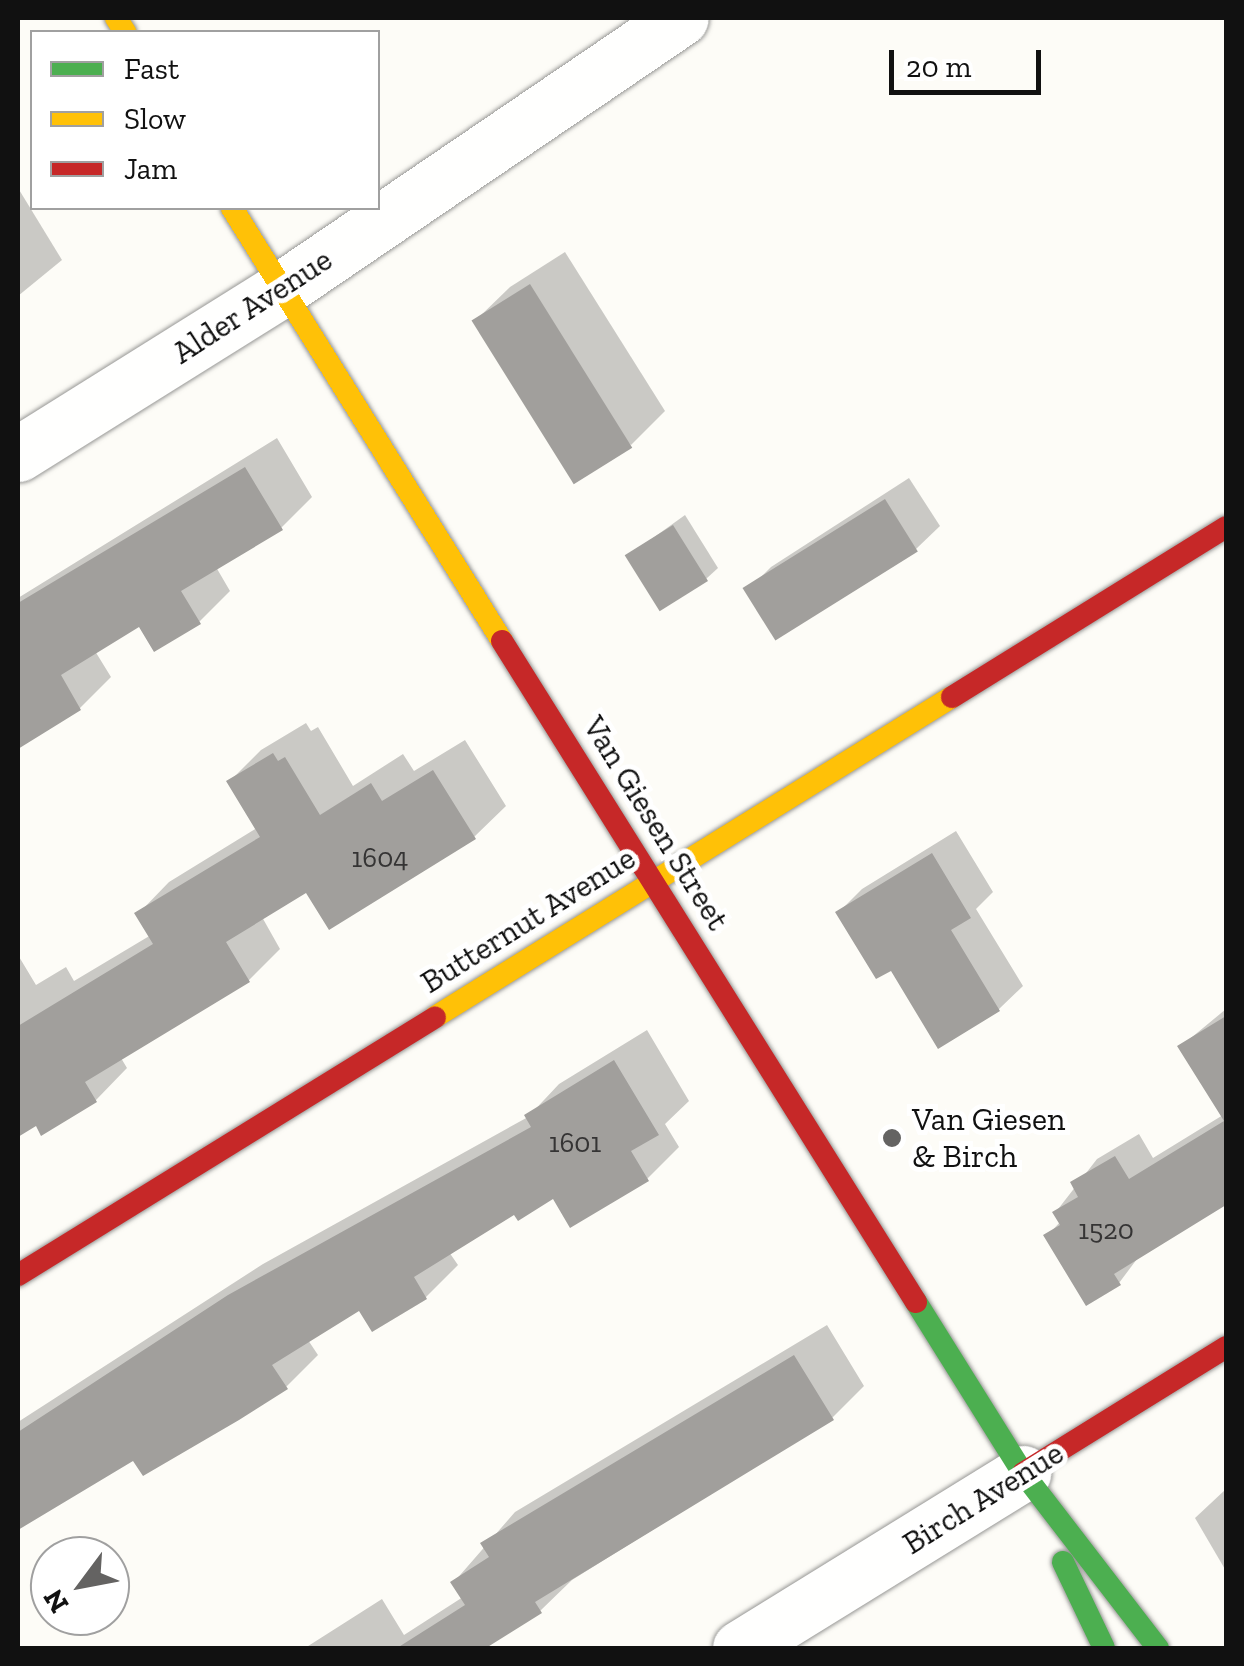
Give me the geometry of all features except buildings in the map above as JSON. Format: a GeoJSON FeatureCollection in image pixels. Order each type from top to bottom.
{"type":"FeatureCollection","features":[{"type":"Feature","properties":{"kind":"main road","name":"Van Giesen Street"},"geometry":{"type":"LineString","coordinates":[[233,210],[1023,1473],[1158,1648]]}},
{"type":"Feature","properties":{"kind":"main road","name":"Butternut Avenue"},"geometry":{"type":"LineString","coordinates":[[18,1275],[1226,528]]}},
{"type":"Feature","properties":{"kind":"main road","name":"Birch Avenue"},"geometry":{"type":"LineString","coordinates":[[1023,1473],[1226,1346]]}},
{"type":"Feature","properties":{"kind":"main road","name":"Van Giesen Street"},"geometry":{"type":"LineString","coordinates":[[1023,1473],[1104,1648]]}},
{"type":"Feature","properties":{"kind":"street","name":"Alder Avenue"},"geometry":{"type":"LineString","coordinates":[[18,454],[282,289],[681,18]]}},
{"type":"Feature","properties":{"kind":"street","name":"Birch Avenue"},"geometry":{"type":"LineString","coordinates":[[740,1648],[1023,1473]]}},
{"type":"Feature","properties":{"kind":"traffic: fast"},"geometry":{"type":"LineString","coordinates":[[916,1302],[1023,1473],[1158,1648]]}},
{"type":"Feature","properties":{"kind":"traffic: fast"},"geometry":{"type":"LineString","coordinates":[[1063,1562],[1104,1648]]}},
{"type":"Feature","properties":{"kind":"traffic: slow"},"geometry":{"type":"LineString","coordinates":[[116,18],[124,30]]}},
{"type":"Feature","properties":{"kind":"traffic: slow"},"geometry":{"type":"LineString","coordinates":[[233,210],[502,641]]}},
{"type":"Feature","properties":{"kind":"traffic: slow"},"geometry":{"type":"LineString","coordinates":[[435,1017],[952,697]]}},
{"type":"Feature","properties":{"kind":"traffic: jam"},"geometry":{"type":"LineString","coordinates":[[952,697],[1226,527]]}},
{"type":"Feature","properties":{"kind":"traffic: jam"},"geometry":{"type":"LineString","coordinates":[[502,641],[916,1302]]}},
{"type":"Feature","properties":{"kind":"traffic: jam"},"geometry":{"type":"LineString","coordinates":[[18,1275],[435,1017]]}},
{"type":"Feature","properties":{"kind":"traffic: jam"},"geometry":{"type":"LineString","coordinates":[[1023,1473],[1226,1347]]}},
{"type":"Feature","properties":{"kind":"place","name":"Van Giesen & Birch"},"geometry":{"type":"Point","coordinates":[892,1138]}}]}
